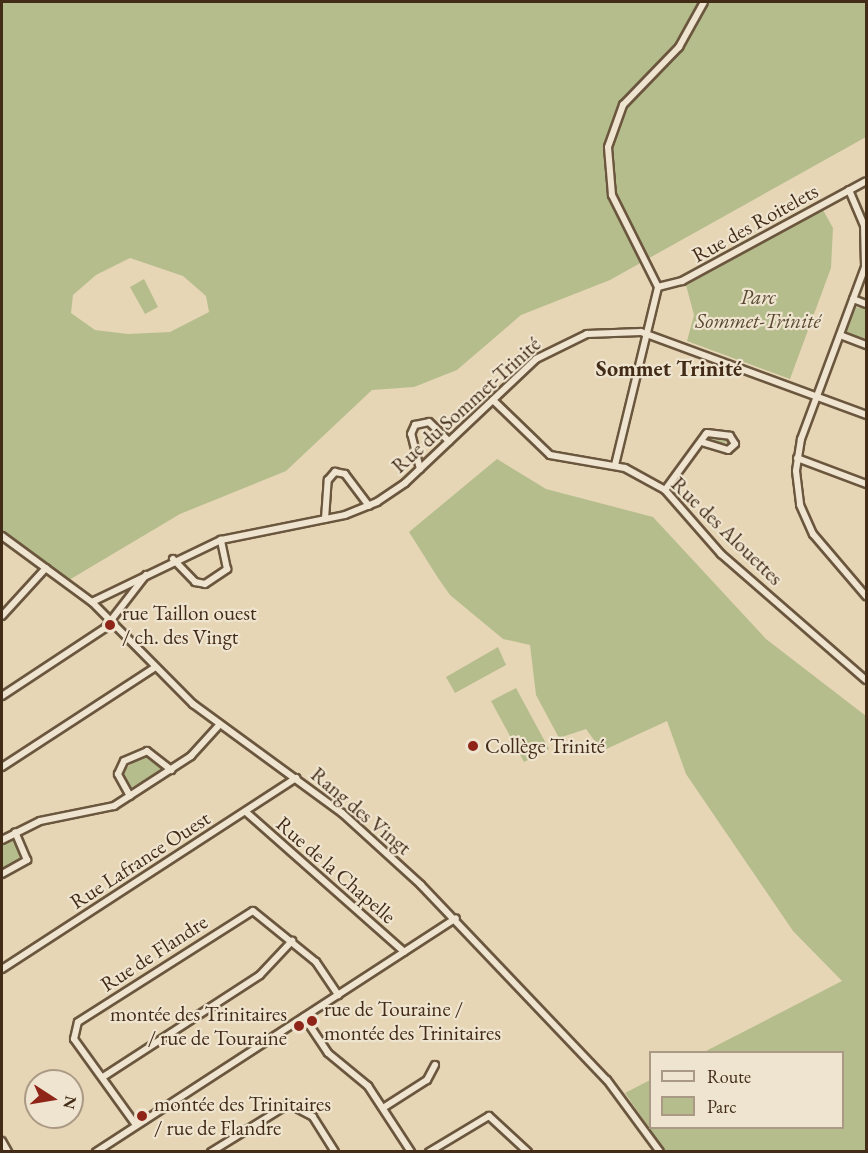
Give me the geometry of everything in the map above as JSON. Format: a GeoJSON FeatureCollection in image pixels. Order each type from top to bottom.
{"type":"FeatureCollection","features":[{"type":"Feature","properties":{"kind":"street"},"geometry":{"type":"LineString","coordinates":[[615,465],[649,335],[658,287],[612,195],[608,147],[623,105],[679,47],[704,2]]}},
{"type":"Feature","properties":{"kind":"street","name":"Rue des Roitelets"},"geometry":{"type":"LineString","coordinates":[[658,287],[682,281],[867,181]]}},
{"type":"Feature","properties":{"kind":"street"},"geometry":{"type":"LineString","coordinates":[[849,190],[866,240],[853,299],[796,458],[799,502],[812,531],[867,596]]}},
{"type":"Feature","properties":{"kind":"street"},"geometry":{"type":"LineString","coordinates":[[853,299],[867,304]]}},
{"type":"Feature","properties":{"kind":"street","name":"Rue du Sommet-Trinité"},"geometry":{"type":"LineString","coordinates":[[92,602],[156,567],[220,540],[325,519],[369,506],[420,469],[536,359],[570,339],[613,330],[649,335],[867,415]]}},
{"type":"Feature","properties":{"kind":"street"},"geometry":{"type":"LineString","coordinates":[[840,335],[867,345]]}},
{"type":"Feature","properties":{"kind":"street","name":"Rue des Alouettes"},"geometry":{"type":"LineString","coordinates":[[493,400],[550,455],[615,465],[665,490],[722,554],[867,680]]}},
{"type":"Feature","properties":{"kind":"street"},"geometry":{"type":"LineString","coordinates":[[420,469],[412,438],[415,425],[429,422],[449,441]]}},
{"type":"Feature","properties":{"kind":"street"},"geometry":{"type":"LineString","coordinates":[[665,490],[700,442],[712,431],[732,437],[735,444],[727,450],[700,442]]}},
{"type":"Feature","properties":{"kind":"street"},"geometry":{"type":"LineString","coordinates":[[796,458],[867,484]]}},
{"type":"Feature","properties":{"kind":"street"},"geometry":{"type":"LineString","coordinates":[[325,519],[327,480],[335,472],[345,474],[369,506]]}},
{"type":"Feature","properties":{"kind":"street","name":"Rang des Vingt"},"geometry":{"type":"LineString","coordinates":[[2,536],[92,602],[154,668],[220,724],[296,778],[456,918],[616,1090],[660,1152]]}},
{"type":"Feature","properties":{"kind":"street"},"geometry":{"type":"LineString","coordinates":[[173,559],[195,582],[207,583],[227,569],[220,540]]}},
{"type":"Feature","properties":{"kind":"street","name":"Rue du Sommet-Trinité"},"geometry":{"type":"LineString","coordinates":[[2,696],[109,621],[156,567]]}},
{"type":"Feature","properties":{"kind":"street"},"geometry":{"type":"LineString","coordinates":[[2,616],[46,568]]}},
{"type":"Feature","properties":{"kind":"street"},"geometry":{"type":"LineString","coordinates":[[2,767],[154,668]]}},
{"type":"Feature","properties":{"kind":"street"},"geometry":{"type":"LineString","coordinates":[[2,840],[46,819],[103,811],[171,771],[220,724]]}},
{"type":"Feature","properties":{"kind":"street"},"geometry":{"type":"LineString","coordinates":[[130,796],[118,774],[124,761],[148,752],[171,771]]}},
{"type":"Feature","properties":{"kind":"street","name":"Rue Lafrance Ouest"},"geometry":{"type":"LineString","coordinates":[[2,969],[296,778]]}},
{"type":"Feature","properties":{"kind":"street","name":"Rue de la Chapelle"},"geometry":{"type":"LineString","coordinates":[[246,812],[404,952]]}},
{"type":"Feature","properties":{"kind":"street"},"geometry":{"type":"LineString","coordinates":[[2,874],[16,870],[27,858],[15,832]]}},
{"type":"Feature","properties":{"kind":"street","name":"Rue de Flandre"},"geometry":{"type":"LineString","coordinates":[[136,1125],[73,1037],[76,1023],[249,912],[260,913],[319,965],[338,995]]}},
{"type":"Feature","properties":{"kind":"street"},"geometry":{"type":"LineString","coordinates":[[96,1152],[456,918]]}},
{"type":"Feature","properties":{"kind":"street"},"geometry":{"type":"LineString","coordinates":[[103,1077],[260,975],[292,941]]}},
{"type":"Feature","properties":{"kind":"street"},"geometry":{"type":"LineString","coordinates":[[303,1017],[325,1049],[361,1078],[411,1152]]}},
{"type":"Feature","properties":{"kind":"street"},"geometry":{"type":"LineString","coordinates":[[383,1108],[427,1080],[435,1065]]}},
{"type":"Feature","properties":{"kind":"street"},"geometry":{"type":"LineString","coordinates":[[211,1152],[290,1104],[313,1117],[331,1150]]}},
{"type":"Feature","properties":{"kind":"street"},"geometry":{"type":"LineString","coordinates":[[429,1152],[489,1116],[528,1152]]}},
{"type":"Feature","properties":{"kind":"street"},"geometry":{"type":"LineString","coordinates":[[2,1141],[8,1152]]}},
{"type":"Feature","properties":{"kind":"green space"},"geometry":{"type":"Polygon","coordinates":[[[2,2],[866,2],[866,137],[610,280],[521,315],[457,370],[414,387],[372,390],[286,471],[180,514],[69,580],[2,532],[2,2]],[[130,258],[96,275],[73,295],[71,313],[95,330],[128,334],[170,332],[209,312],[206,296],[183,276],[130,258]]]}},
{"type":"Feature","properties":{"kind":"green space","name":"Parc Sommet-Trinité"},"geometry":{"type":"Polygon","coordinates":[[[823,210],[833,228],[831,268],[790,379],[687,341],[694,315],[686,285],[823,210]]]}},
{"type":"Feature","properties":{"kind":"green space"},"geometry":{"type":"Polygon","coordinates":[[[144,279],[158,307],[145,314],[130,287],[144,279]]]}},
{"type":"Feature","properties":{"kind":"green space"},"geometry":{"type":"Polygon","coordinates":[[[855,307],[866,309],[866,341],[846,332],[855,307]]]}},
{"type":"Feature","properties":{"kind":"green space"},"geometry":{"type":"Polygon","coordinates":[[[713,434],[729,439],[732,443],[711,442],[713,434]]]}},
{"type":"Feature","properties":{"kind":"green space"},"geometry":{"type":"Polygon","coordinates":[[[497,459],[546,489],[653,517],[766,639],[866,716],[866,1151],[665,1151],[650,1129],[844,1129],[844,1051],[706,1051],[842,981],[793,931],[686,774],[667,721],[602,751],[586,729],[559,738],[536,695],[530,645],[503,639],[450,595],[409,532],[497,459]]]}},
{"type":"Feature","properties":{"kind":"green space"},"geometry":{"type":"Polygon","coordinates":[[[498,647],[506,665],[455,693],[446,677],[498,647]]]}},
{"type":"Feature","properties":{"kind":"green space"},"geometry":{"type":"Polygon","coordinates":[[[516,688],[549,749],[524,762],[491,701],[516,688]]]}},
{"type":"Feature","properties":{"kind":"green space"},"geometry":{"type":"Polygon","coordinates":[[[143,755],[163,770],[130,788],[121,772],[143,755]]]}},
{"type":"Feature","properties":{"kind":"green space"},"geometry":{"type":"Polygon","coordinates":[[[15,840],[23,861],[2,871],[2,844],[15,840]]]}},
{"type":"Feature","properties":{"kind":"green space"},"geometry":{"type":"Polygon","coordinates":[[[649,1081],[649,1128],[625,1093],[649,1081]]]}},
{"type":"Feature","properties":{"kind":"place","name":"rue Taillon ouest / ch. des Vingt"},"geometry":{"type":"Point","coordinates":[110,625]}},
{"type":"Feature","properties":{"kind":"place","name":"Collège Trinité"},"geometry":{"type":"Point","coordinates":[473,746]}},
{"type":"Feature","properties":{"kind":"place","name":"rue de Touraine / montée des Trinitaires"},"geometry":{"type":"Point","coordinates":[312,1021]}},
{"type":"Feature","properties":{"kind":"place","name":"montée des Trinitaires / rue de Touraine"},"geometry":{"type":"Point","coordinates":[299,1026]}},
{"type":"Feature","properties":{"kind":"place","name":"montée des Trinitaires / rue de Flandre"},"geometry":{"type":"Point","coordinates":[142,1116]}},
{"type":"Feature","properties":{"kind":"district","name":"Sommet Trinité"},"geometry":{"type":"Point","coordinates":[669,369]}}]}
